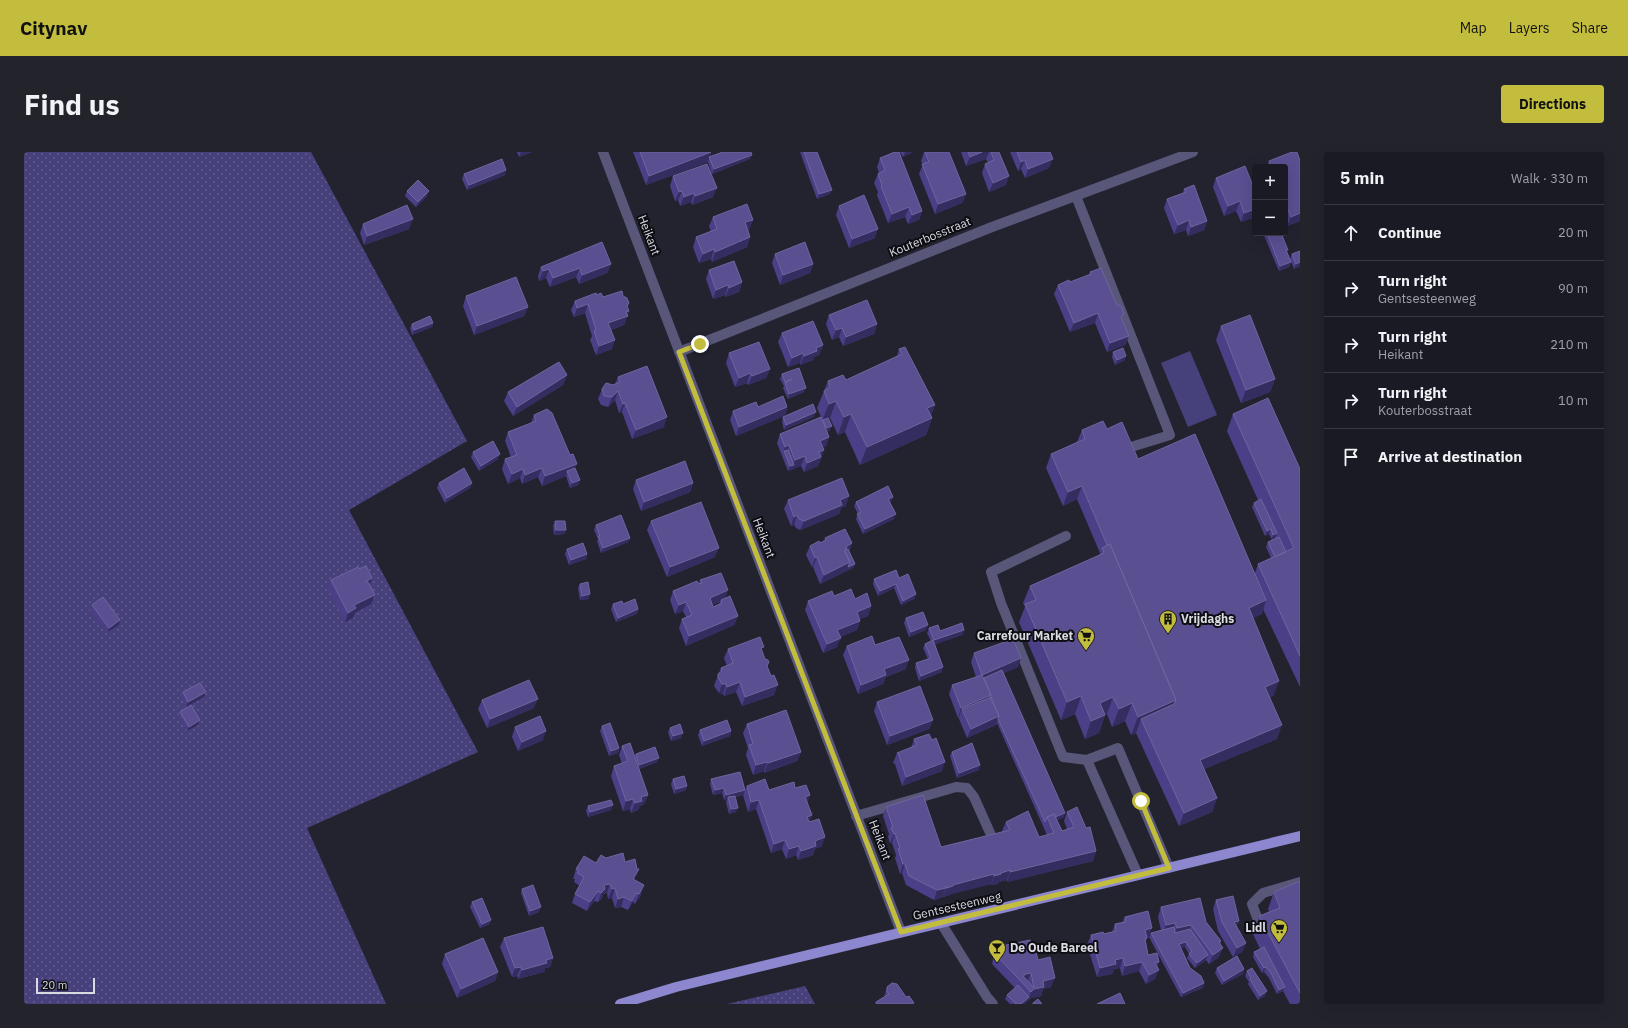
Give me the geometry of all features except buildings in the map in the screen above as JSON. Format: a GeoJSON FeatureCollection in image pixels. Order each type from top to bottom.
{"type":"FeatureCollection","features":[{"type":"Feature","properties":{"kind":"main road","name":"Gentsesteenweg"},"geometry":{"type":"LineString","coordinates":[[620,1004],[676,987],[1300,836]]}},
{"type":"Feature","properties":{"kind":"street","name":"Heikant"},"geometry":{"type":"LineString","coordinates":[[604,152],[901,932]]}},
{"type":"Feature","properties":{"kind":"street","name":"Kouterbosstraat"},"geometry":{"type":"LineString","coordinates":[[679,352],[992,227],[1076,196],[1170,156],[1193,152]]}},
{"type":"Feature","properties":{"kind":"street"},"geometry":{"type":"LineString","coordinates":[[1076,196],[1170,435],[1131,447]]}},
{"type":"Feature","properties":{"kind":"street"},"geometry":{"type":"LineString","coordinates":[[1066,536],[991,572],[1001,603],[1063,757],[1087,760],[1118,748],[1169,868]]}},
{"type":"Feature","properties":{"kind":"street"},"geometry":{"type":"LineString","coordinates":[[1087,760],[1138,875]]}},
{"type":"Feature","properties":{"kind":"street"},"geometry":{"type":"LineString","coordinates":[[856,816],[956,787],[967,788],[974,797],[992,835]]}},
{"type":"Feature","properties":{"kind":"street"},"geometry":{"type":"LineString","coordinates":[[1258,920],[1252,904],[1263,893],[1300,882]]}},
{"type":"Feature","properties":{"kind":"street"},"geometry":{"type":"LineString","coordinates":[[941,923],[987,997],[993,1004]]}},
{"type":"Feature","properties":{"kind":"shaded area"},"geometry":{"type":"Polygon","coordinates":[[[24,152],[311,152],[467,441],[349,510],[478,752],[307,828],[386,1004],[24,1004],[24,152]]]}},
{"type":"Feature","properties":{"kind":"shaded area"},"geometry":{"type":"Polygon","coordinates":[[[1190,351],[1217,415],[1188,427],[1161,363],[1190,351]]]}},
{"type":"Feature","properties":{"kind":"shaded area"},"geometry":{"type":"Polygon","coordinates":[[[805,986],[815,1004],[727,1004],[805,986]]]}},
{"type":"Feature","properties":{"kind":"place","name":"Vrijdaghs"},"geometry":{"type":"Point","coordinates":[1168,634]}},
{"type":"Feature","properties":{"kind":"place","name":"Carrefour Market"},"geometry":{"type":"Point","coordinates":[1086,651]}},
{"type":"Feature","properties":{"kind":"place","name":"Lidl"},"geometry":{"type":"Point","coordinates":[1279,943]}},
{"type":"Feature","properties":{"kind":"place","name":"De Oude Bareel"},"geometry":{"type":"Point","coordinates":[997,963]}},
{"type":"Feature","properties":{"kind":"route"},"geometry":{"type":"LineString","coordinates":[[700,344],[679,352],[901,932],[1169,868],[1141,801]]}}]}
